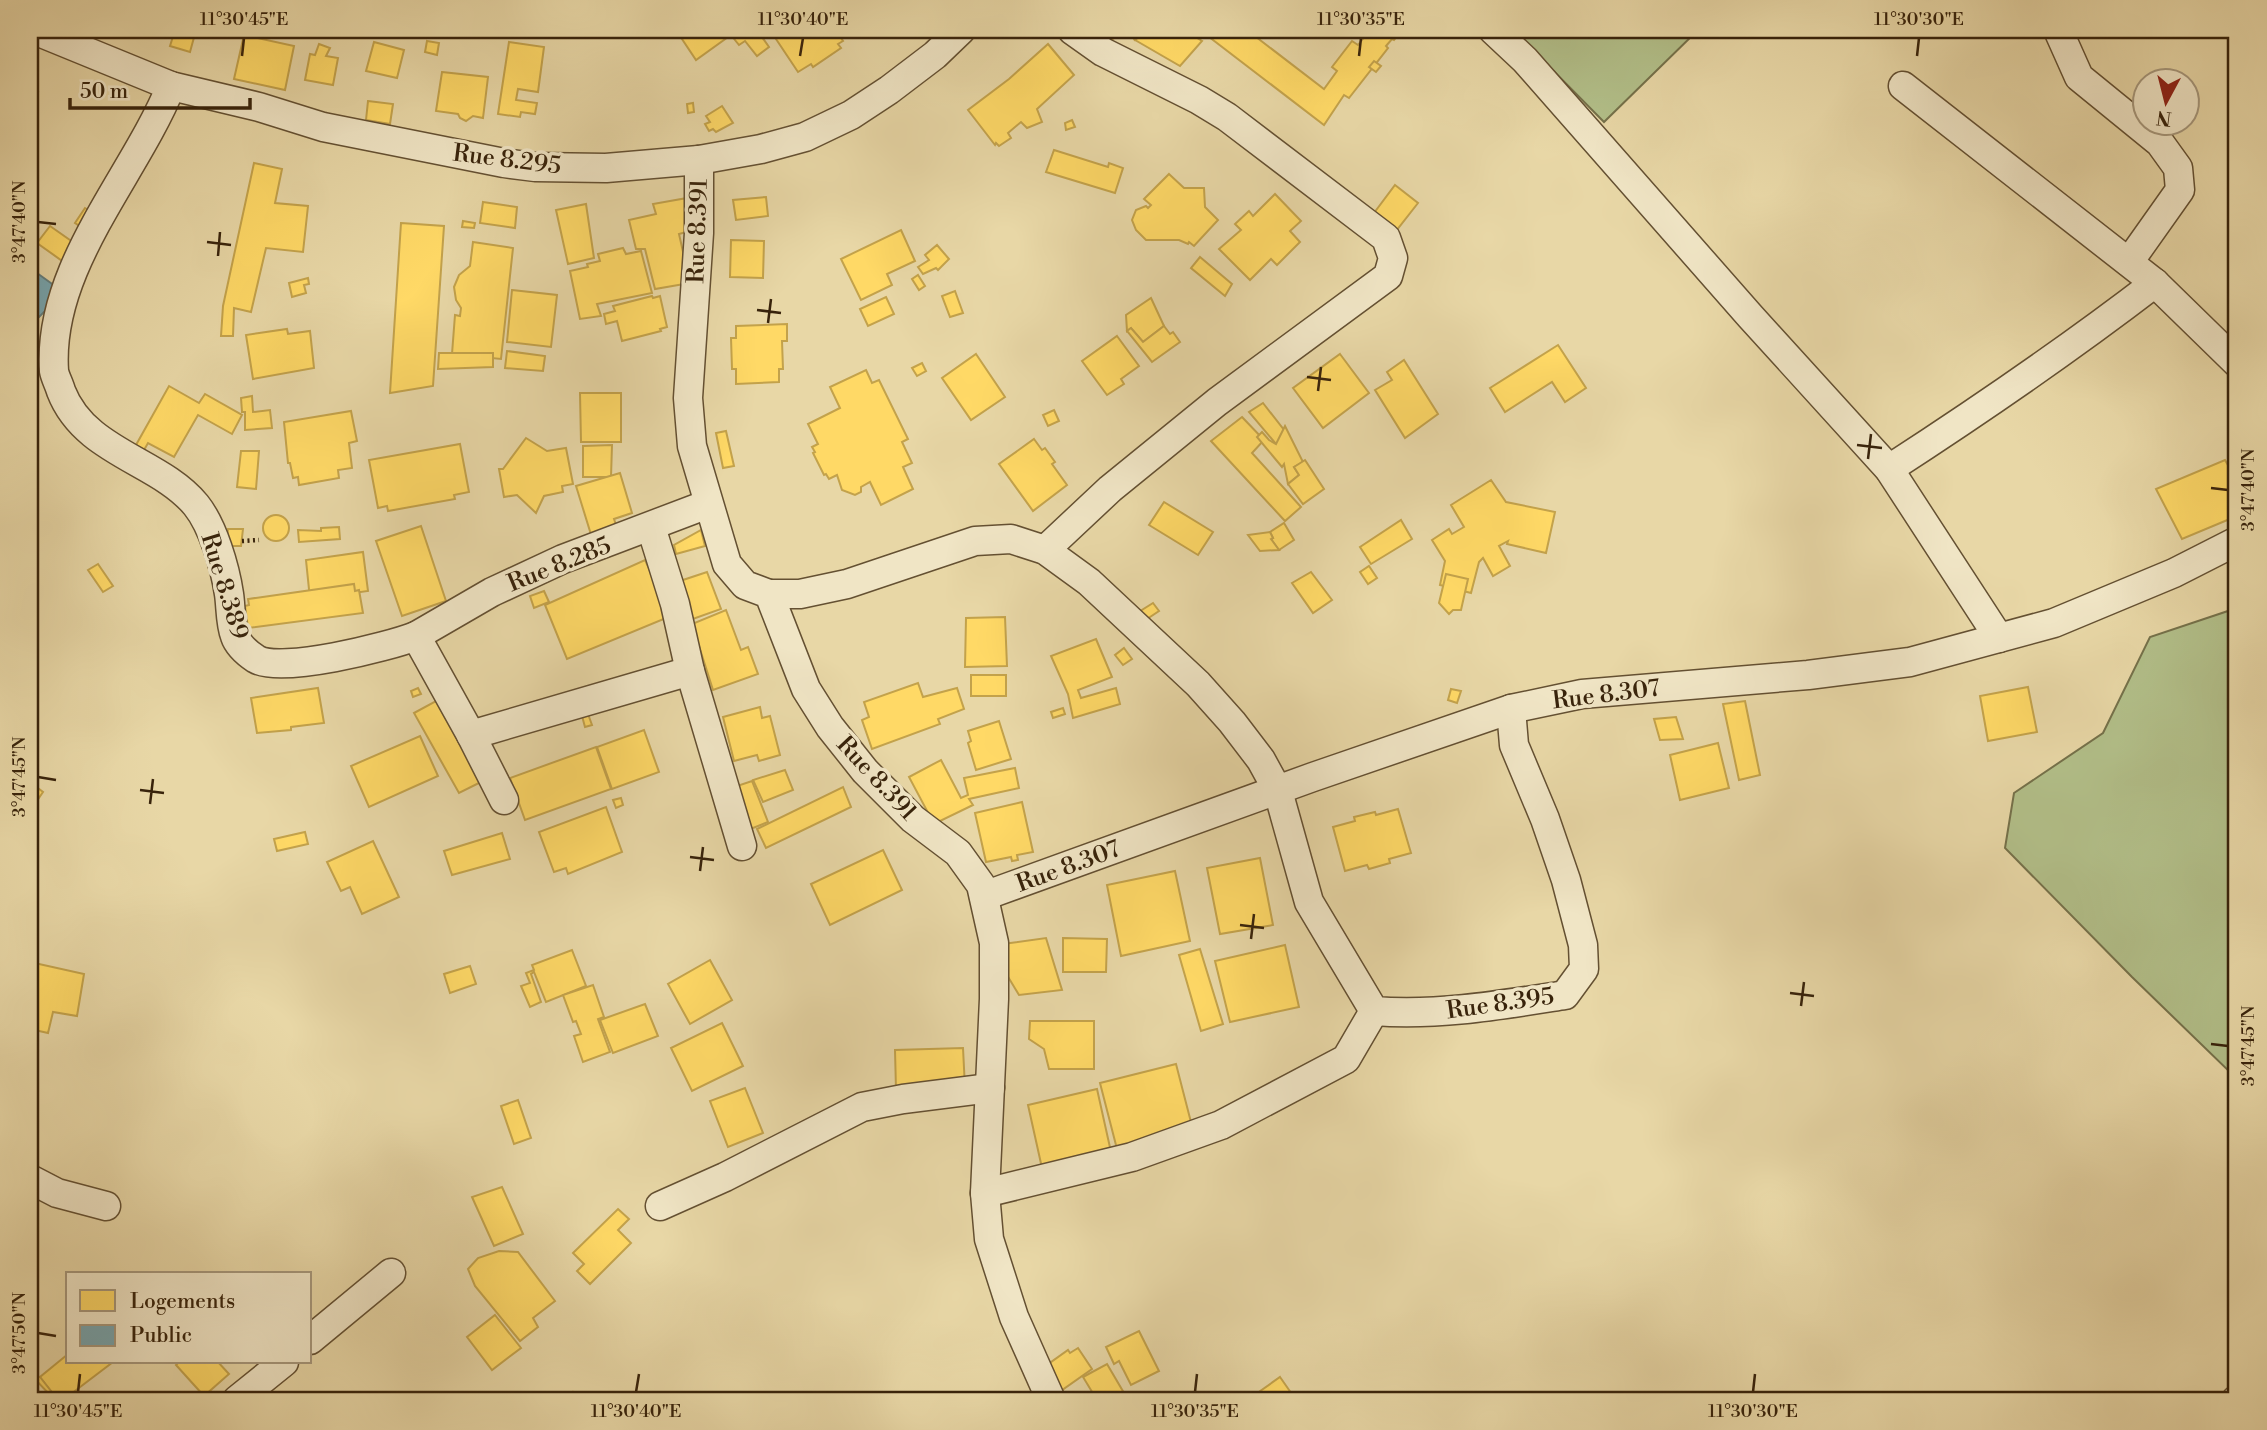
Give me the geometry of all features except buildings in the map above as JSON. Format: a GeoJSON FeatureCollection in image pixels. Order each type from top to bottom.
{"type":"FeatureCollection","features":[{"type":"Feature","properties":{"kind":"street","name":"Rue 8.295"},"geometry":{"type":"LineString","coordinates":[[34,30],[171,86],[259,107],[323,127],[504,163],[535,167],[606,168],[699,160],[761,149],[805,136],[851,115],[889,90],[935,55],[961,30]]}},
{"type":"Feature","properties":{"kind":"street"},"geometry":{"type":"LineString","coordinates":[[1045,550],[1110,489],[1217,402],[1388,276],[1393,258],[1387,238],[1227,117],[1199,100],[1102,52],[1072,30]]}},
{"type":"Feature","properties":{"kind":"street"},"geometry":{"type":"LineString","coordinates":[[1493,30],[1525,60],[1750,316],[1889,469],[1999,638]]}},
{"type":"Feature","properties":{"kind":"street"},"geometry":{"type":"LineString","coordinates":[[2058,30],[2079,77],[2160,143],[2178,167],[2180,190],[2129,262]]}},
{"type":"Feature","properties":{"kind":"street","name":"Rue 8.389"},"geometry":{"type":"LineString","coordinates":[[171,86],[151,130],[74,266],[64,294],[56,333],[54,373],[65,400],[85,426],[111,448],[171,483],[195,505],[211,531],[229,591],[234,635],[244,649],[259,661],[280,663],[349,655],[392,645],[416,636]]}},
{"type":"Feature","properties":{"kind":"street"},"geometry":{"type":"LineString","coordinates":[[1903,86],[2155,283],[2237,363]]}},
{"type":"Feature","properties":{"kind":"street","name":"Rue 8.391"},"geometry":{"type":"LineString","coordinates":[[699,160],[699,233],[688,398],[692,446],[708,504],[727,564],[745,585],[769,594],[806,690],[830,727],[865,771],[913,819],[958,853],[981,885],[994,943],[985,1193],[989,1239],[1014,1317],[1051,1400]]}},
{"type":"Feature","properties":{"kind":"street"},"geometry":{"type":"LineString","coordinates":[[1889,469],[2001,395],[2155,283]]}},
{"type":"Feature","properties":{"kind":"street","name":"Rue 8.285"},"geometry":{"type":"LineString","coordinates":[[416,636],[492,592],[564,559],[708,504]]}},
{"type":"Feature","properties":{"kind":"street"},"geometry":{"type":"LineString","coordinates":[[650,527],[675,604],[690,671],[742,846]]}},
{"type":"Feature","properties":{"kind":"street"},"geometry":{"type":"LineString","coordinates":[[769,594],[800,594],[847,584],[975,541],[1011,538],[1045,550],[1089,582],[1198,684],[1261,760],[1278,791],[1309,902],[1374,1010],[1346,1059],[1221,1125],[1132,1157],[985,1193]]}},
{"type":"Feature","properties":{"kind":"street","name":"Rue 8.307"},"geometry":{"type":"LineString","coordinates":[[984,896],[1511,709],[1582,694],[1808,675],[1910,662],[2054,623],[2133,591],[2237,541]]}},
{"type":"Feature","properties":{"kind":"street"},"geometry":{"type":"LineString","coordinates":[[416,636],[504,800]]}},
{"type":"Feature","properties":{"kind":"street"},"geometry":{"type":"LineString","coordinates":[[471,735],[690,671]]}},
{"type":"Feature","properties":{"kind":"street","name":"Rue 8.395"},"geometry":{"type":"LineString","coordinates":[[1374,1010],[1421,1013],[1493,1007],[1564,995],[1584,969],[1583,945],[1566,880],[1514,745],[1511,709]]}},
{"type":"Feature","properties":{"kind":"street"},"geometry":{"type":"LineString","coordinates":[[660,1206],[725,1177],[862,1107],[990,1088]]}},
{"type":"Feature","properties":{"kind":"street"},"geometry":{"type":"LineString","coordinates":[[30,1179],[57,1193],[106,1206]]}},
{"type":"Feature","properties":{"kind":"street"},"geometry":{"type":"LineString","coordinates":[[312,1338],[391,1273]]}},
{"type":"Feature","properties":{"kind":"street"},"geometry":{"type":"LineString","coordinates":[[237,1400],[282,1364]]}},
{"type":"Feature","properties":{"kind":"path"},"geometry":{"type":"LineString","coordinates":[[242,541],[259,540]]}},
{"type":"Feature","properties":{"kind":"green space"},"geometry":{"type":"Polygon","coordinates":[[[1513,30],[1698,30],[1604,122],[1513,30]]]}},
{"type":"Feature","properties":{"kind":"green space"},"geometry":{"type":"Polygon","coordinates":[[[2237,608],[2237,1079],[2005,848],[2014,793],[2103,733],[2150,637],[2237,608]]]}}]}
